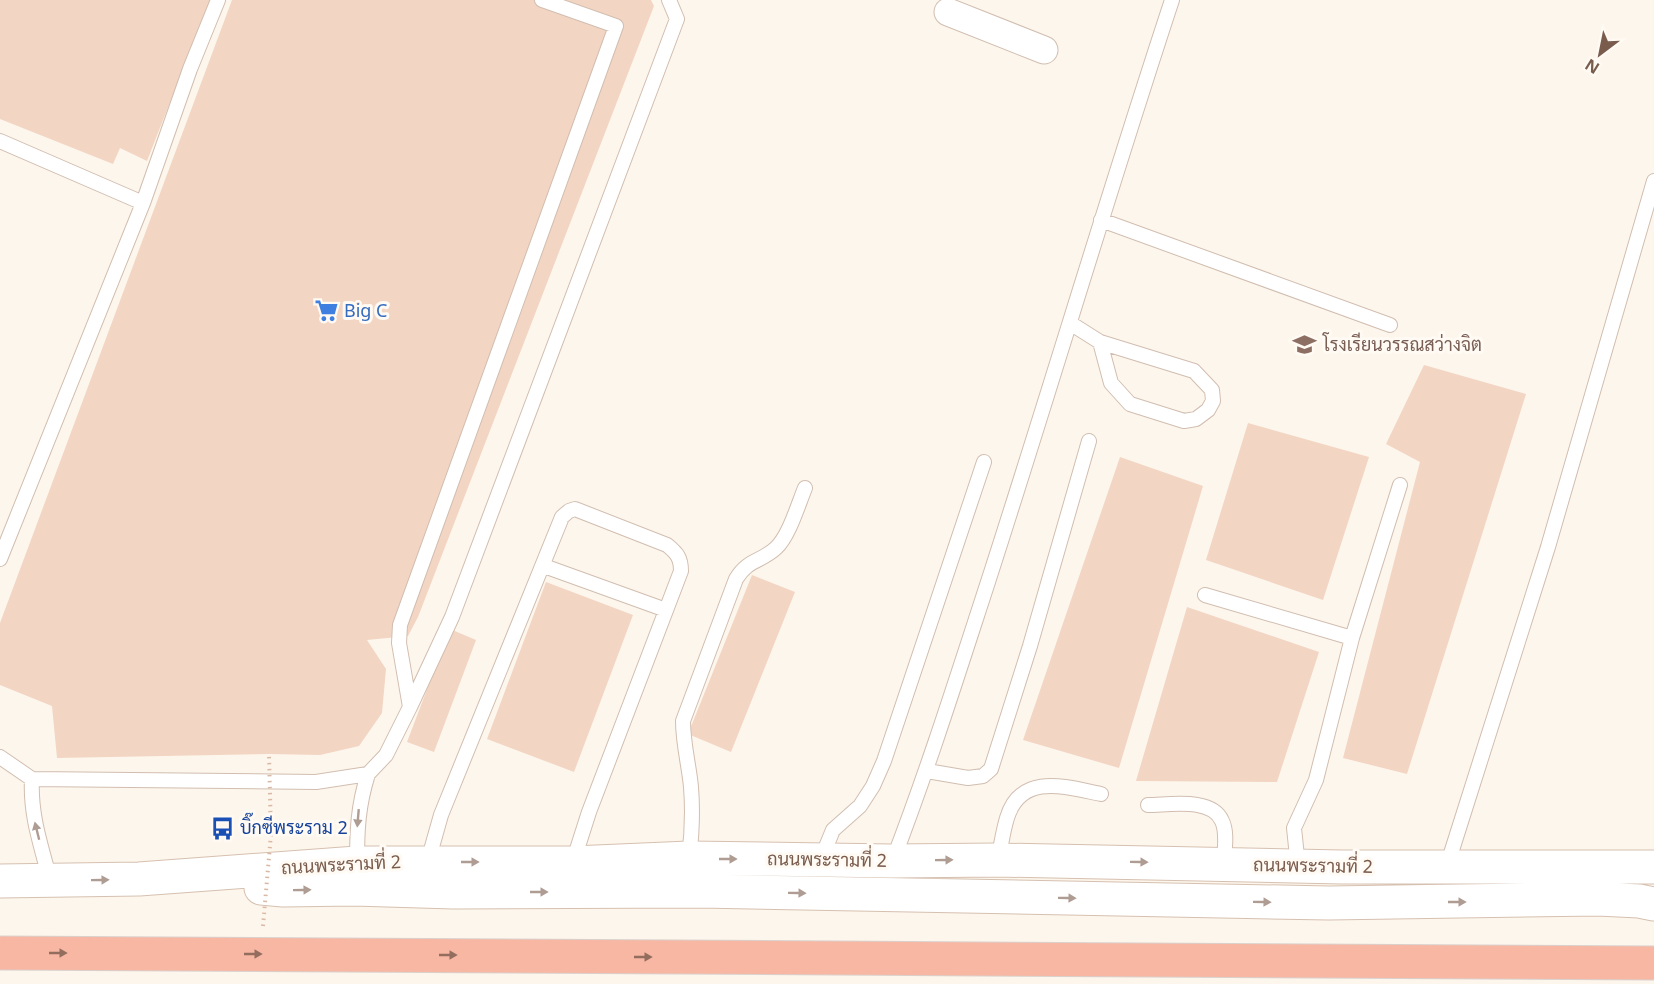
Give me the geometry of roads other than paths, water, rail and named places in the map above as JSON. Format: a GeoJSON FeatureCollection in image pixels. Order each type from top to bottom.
{"type":"FeatureCollection","features":[{"type":"Feature","properties":{"kind":"highway"},"geometry":{"type":"LineString","coordinates":[[0,953],[1654,963]]}},
{"type":"Feature","properties":{"kind":"main road","name":"ถนนพระรามที่ 2"},"geometry":{"type":"LineString","coordinates":[[0,881],[139,879],[357,862],[573,863],[689,858],[998,860],[1298,866],[1654,867]]}},
{"type":"Feature","properties":{"kind":"main road"},"geometry":{"type":"LineString","coordinates":[[139,879],[282,890],[700,891],[1329,903],[1598,899],[1654,904]]}},
{"type":"Feature","properties":{"kind":"street"},"geometry":{"type":"LineString","coordinates":[[947,14],[1044,50]]}},
{"type":"Feature","properties":{"kind":"lane"},"geometry":{"type":"LineString","coordinates":[[0,559],[143,203],[190,69],[218,0]]}},
{"type":"Feature","properties":{"kind":"lane"},"geometry":{"type":"LineString","coordinates":[[410,707],[399,643],[400,625],[616,26],[542,0]]}},
{"type":"Feature","properties":{"kind":"lane"},"geometry":{"type":"LineString","coordinates":[[357,862],[357,823],[360,800],[368,774],[386,755],[452,616],[677,19],[669,0]]}},
{"type":"Feature","properties":{"kind":"lane"},"geometry":{"type":"LineString","coordinates":[[892,861],[927,771],[1043,413],[1101,220],[1172,0]]}},
{"type":"Feature","properties":{"kind":"lane"},"geometry":{"type":"LineString","coordinates":[[0,141],[143,203]]}},
{"type":"Feature","properties":{"kind":"lane"},"geometry":{"type":"LineString","coordinates":[[1447,866],[1548,547],[1654,181]]}},
{"type":"Feature","properties":{"kind":"lane"},"geometry":{"type":"LineString","coordinates":[[1101,220],[1390,325]]}},
{"type":"Feature","properties":{"kind":"lane"},"geometry":{"type":"LineString","coordinates":[[1070,323],[1100,342],[1194,371],[1212,390],[1213,401],[1208,410],[1196,419],[1184,421],[1130,404],[1111,383],[1100,342]]}},
{"type":"Feature","properties":{"kind":"lane"},"geometry":{"type":"LineString","coordinates":[[927,771],[968,778],[983,776],[991,769],[1089,441]]}},
{"type":"Feature","properties":{"kind":"lane"},"geometry":{"type":"LineString","coordinates":[[821,859],[833,830],[860,806],[873,786],[884,761],[984,462]]}},
{"type":"Feature","properties":{"kind":"lane"},"geometry":{"type":"LineString","coordinates":[[1298,866],[1294,828],[1316,780],[1352,638],[1400,485]]}},
{"type":"Feature","properties":{"kind":"lane"},"geometry":{"type":"LineString","coordinates":[[689,858],[693,825],[691,785],[683,739],[683,721],[736,579],[743,568],[778,547],[787,532],[805,488]]}},
{"type":"Feature","properties":{"kind":"lane"},"geometry":{"type":"LineString","coordinates":[[428,861],[441,815],[562,517],[575,509],[667,545],[681,560],[681,571],[589,812],[573,863]]}},
{"type":"Feature","properties":{"kind":"lane"},"geometry":{"type":"LineString","coordinates":[[544,566],[666,610]]}},
{"type":"Feature","properties":{"kind":"lane"},"geometry":{"type":"LineString","coordinates":[[1205,594],[1352,638]]}},
{"type":"Feature","properties":{"kind":"lane"},"geometry":{"type":"LineString","coordinates":[[0,757],[32,779],[316,782],[368,774]]}},
{"type":"Feature","properties":{"kind":"lane"},"geometry":{"type":"LineString","coordinates":[[32,779],[31,801],[35,825],[51,882]]}},
{"type":"Feature","properties":{"kind":"lane"},"geometry":{"type":"LineString","coordinates":[[998,860],[1007,817],[1012,805],[1020,795],[1036,787],[1047,786],[1101,794]]}},
{"type":"Feature","properties":{"kind":"lane"},"geometry":{"type":"LineString","coordinates":[[1148,806],[1196,804],[1214,811],[1223,822],[1224,864]]}},
{"type":"Feature","properties":{"kind":"place","name":"Big C"},"geometry":{"type":"Point","coordinates":[326,311]}},
{"type":"Feature","properties":{"kind":"place","name":"โรงเรียนวรรณสว่างจิต"},"geometry":{"type":"Point","coordinates":[1305,345]}},
{"type":"Feature","properties":{"kind":"place","name":"บิ๊กซีพระราม 2"},"geometry":{"type":"Point","coordinates":[222,828]}}]}
